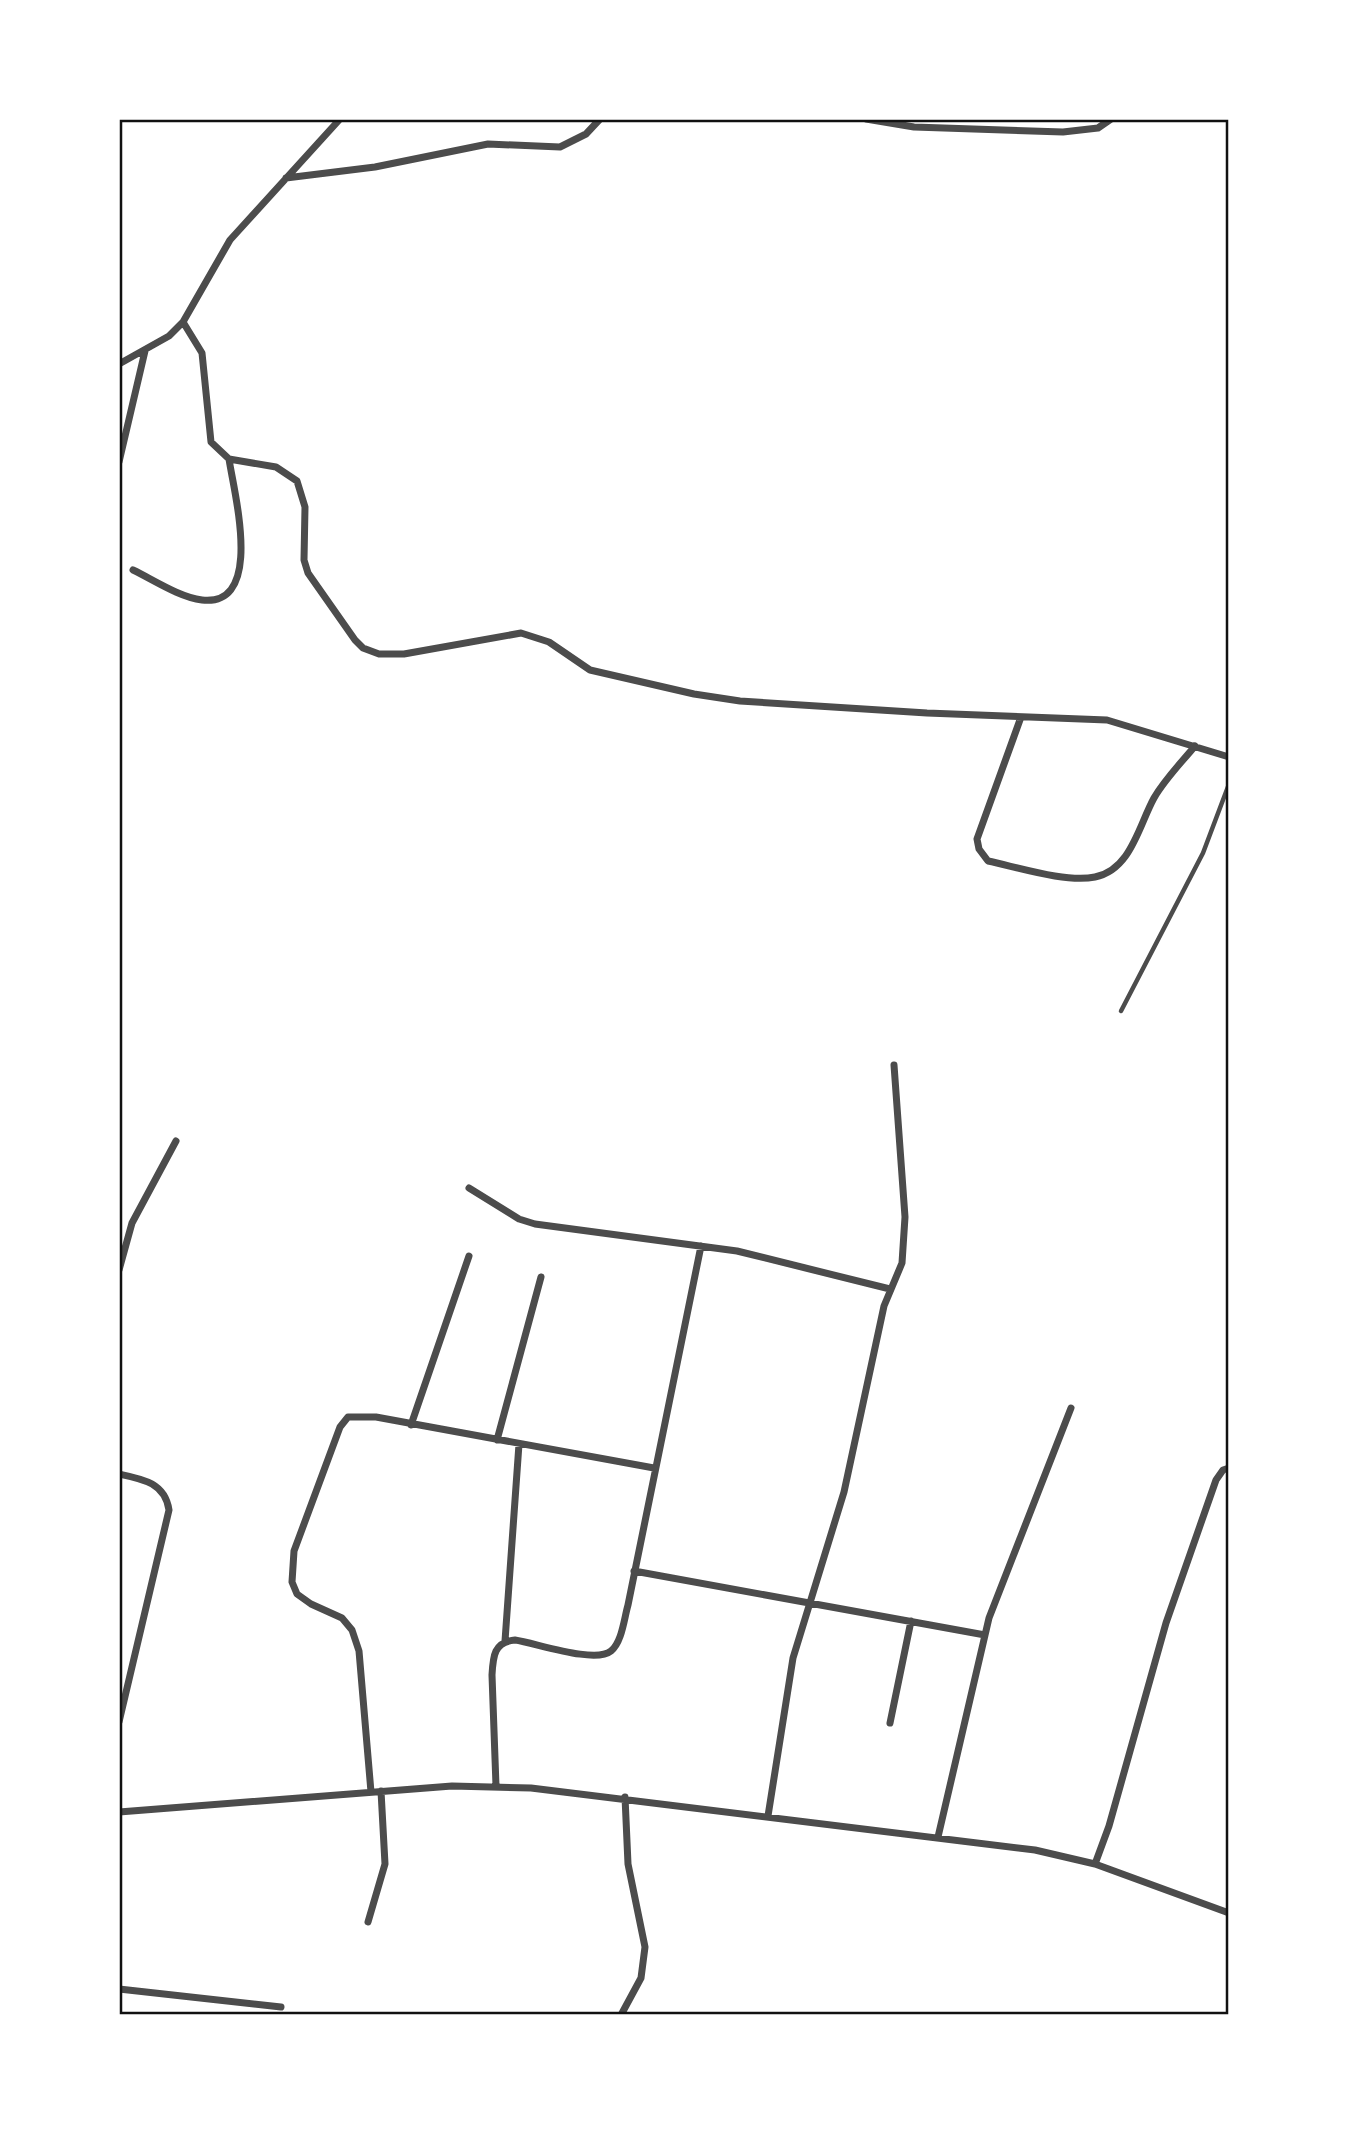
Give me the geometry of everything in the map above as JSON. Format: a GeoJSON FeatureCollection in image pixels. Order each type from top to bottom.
{"type":"FeatureCollection","features":[{"type":"Feature","properties":{"kind":"street"},"geometry":{"type":"LineString","coordinates":[[119,364],[169,336],[183,322],[225,248],[340,119]]}},
{"type":"Feature","properties":{"kind":"street"},"geometry":{"type":"LineString","coordinates":[[285,178],[375,167],[488,144],[561,147],[586,134],[600,119]]}},
{"type":"Feature","properties":{"kind":"street"},"geometry":{"type":"LineString","coordinates":[[866,119],[914,127],[1063,132],[1098,128],[1111,119]]}},
{"type":"Feature","properties":{"kind":"street"},"geometry":{"type":"LineString","coordinates":[[183,322],[202,353],[211,442],[229,459],[276,467],[297,481],[305,507],[304,560],[308,573],[363,648],[379,653],[404,654],[521,633],[549,642],[590,670],[694,694],[740,701],[1107,720],[1229,757]]}},
{"type":"Feature","properties":{"kind":"street"},"geometry":{"type":"LineString","coordinates":[[119,462],[145,351]]}},
{"type":"Feature","properties":{"kind":"street"},"geometry":{"type":"LineString","coordinates":[[133,570],[199,600],[214,600],[228,595],[237,583],[241,563],[240,530],[229,459]]}},
{"type":"Feature","properties":{"kind":"street"},"geometry":{"type":"LineString","coordinates":[[1021,717],[977,839],[979,849],[988,861],[1079,878],[1110,871],[1123,858],[1134,844],[1154,798],[1195,746]]}},
{"type":"Feature","properties":{"kind":"street"},"geometry":{"type":"LineString","coordinates":[[768,1816],[789,1674],[844,1492],[890,1289],[902,1263],[905,1217],[894,1065]]}},
{"type":"Feature","properties":{"kind":"street"},"geometry":{"type":"LineString","coordinates":[[119,1270],[132,1223],[176,1141]]}},
{"type":"Feature","properties":{"kind":"street"},"geometry":{"type":"LineString","coordinates":[[469,1188],[519,1219],[535,1224],[701,1246],[890,1289]]}},
{"type":"Feature","properties":{"kind":"street"},"geometry":{"type":"LineString","coordinates":[[496,1786],[493,1659],[497,1647],[505,1641],[532,1642],[588,1655],[611,1651],[622,1625],[701,1246]]}},
{"type":"Feature","properties":{"kind":"street"},"geometry":{"type":"LineString","coordinates":[[411,1425],[469,1256]]}},
{"type":"Feature","properties":{"kind":"street"},"geometry":{"type":"LineString","coordinates":[[497,1440],[541,1277]]}},
{"type":"Feature","properties":{"kind":"street"},"geometry":{"type":"LineString","coordinates":[[938,1837],[985,1635],[999,1590],[1071,1408]]}},
{"type":"Feature","properties":{"kind":"street"},"geometry":{"type":"LineString","coordinates":[[371,1792],[359,1651],[352,1630],[342,1618],[297,1594],[292,1582],[291,1566],[340,1426],[348,1417],[376,1417],[654,1468]]}},
{"type":"Feature","properties":{"kind":"street"},"geometry":{"type":"LineString","coordinates":[[505,1641],[519,1444]]}},
{"type":"Feature","properties":{"kind":"street"},"geometry":{"type":"LineString","coordinates":[[1095,1864],[1182,1576],[1216,1480],[1223,1470],[1229,1468]]}},
{"type":"Feature","properties":{"kind":"street"},"geometry":{"type":"LineString","coordinates":[[119,1474],[159,1487],[168,1498],[170,1510],[119,1722]]}},
{"type":"Feature","properties":{"kind":"street"},"geometry":{"type":"LineString","coordinates":[[634,1572],[985,1635]]}},
{"type":"Feature","properties":{"kind":"street"},"geometry":{"type":"LineString","coordinates":[[890,1723],[911,1621]]}},
{"type":"Feature","properties":{"kind":"street"},"geometry":{"type":"LineString","coordinates":[[119,1812],[381,1791],[496,1786],[625,1797],[1035,1850],[1095,1864],[1229,1913]]}},
{"type":"Feature","properties":{"kind":"street"},"geometry":{"type":"LineString","coordinates":[[369,1922],[385,1864],[381,1791]]}},
{"type":"Feature","properties":{"kind":"street"},"geometry":{"type":"LineString","coordinates":[[621,2015],[641,1978],[645,1947],[628,1864],[625,1797]]}},
{"type":"Feature","properties":{"kind":"street"},"geometry":{"type":"LineString","coordinates":[[119,1989],[281,2007]]}},
{"type":"Feature","properties":{"kind":"lane"},"geometry":{"type":"LineString","coordinates":[[1121,1012],[1203,853],[1229,784]]}}]}
